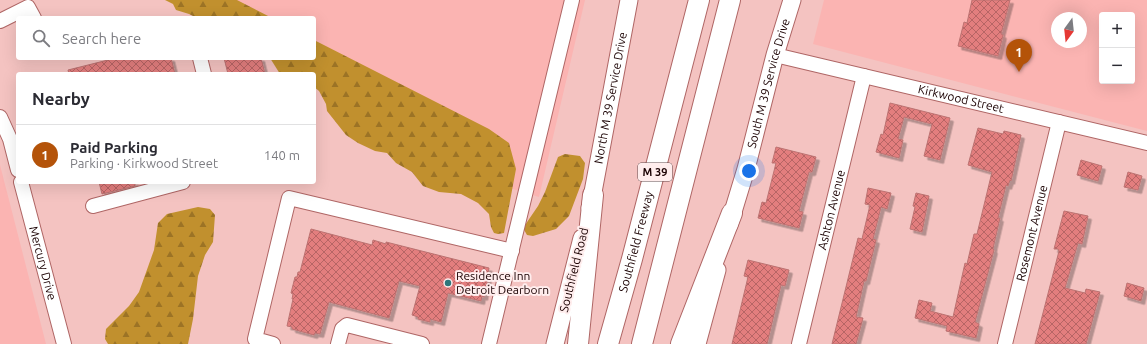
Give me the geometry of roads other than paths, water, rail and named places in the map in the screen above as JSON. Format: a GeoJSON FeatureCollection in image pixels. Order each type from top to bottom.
{"type":"FeatureCollection","features":[{"type":"Feature","properties":{"kind":"highway","name":"Southfield Freeway"},"geometry":{"type":"LineString","coordinates":[[608,344],[632,259],[699,0]]}},
{"type":"Feature","properties":{"kind":"highway","name":"M 39"},"geometry":{"type":"LineString","coordinates":[[642,344],[730,0]]}},
{"type":"Feature","properties":{"kind":"highway"},"geometry":{"type":"LineString","coordinates":[[578,344],[593,195]]}},
{"type":"Feature","properties":{"kind":"highway"},"geometry":{"type":"LineString","coordinates":[[681,344],[732,213]]}},
{"type":"Feature","properties":{"kind":"main road","name":"North M 39 Service Drive"},"geometry":{"type":"LineString","coordinates":[[593,195],[629,0]]}},
{"type":"Feature","properties":{"kind":"main road","name":"South M 39 Service Drive"},"geometry":{"type":"LineString","coordinates":[[732,213],[746,168],[792,0]]}},
{"type":"Feature","properties":{"kind":"main road","name":"Southfield Road"},"geometry":{"type":"LineString","coordinates":[[555,344],[593,195]]}},
{"type":"Feature","properties":{"kind":"main road"},"geometry":{"type":"LineString","coordinates":[[697,344],[732,213]]}},
{"type":"Feature","properties":{"kind":"street"},"geometry":{"type":"LineString","coordinates":[[489,344],[572,0]]}},
{"type":"Feature","properties":{"kind":"street"},"geometry":{"type":"LineString","coordinates":[[0,21],[32,8]]}},
{"type":"Feature","properties":{"kind":"street","name":"Kirkwood Street"},"geometry":{"type":"LineString","coordinates":[[776,55],[1147,143]]}},
{"type":"Feature","properties":{"kind":"street"},"geometry":{"type":"LineString","coordinates":[[200,60],[204,72]]}},
{"type":"Feature","properties":{"kind":"street","name":"Ashton Avenue"},"geometry":{"type":"LineString","coordinates":[[799,344],[864,76]]}},
{"type":"Feature","properties":{"kind":"street"},"geometry":{"type":"LineString","coordinates":[[0,117],[15,149]]}},
{"type":"Feature","properties":{"kind":"street","name":"Rosemont Avenue"},"geometry":{"type":"LineString","coordinates":[[1005,344],[1059,122]]}},
{"type":"Feature","properties":{"kind":"street","name":"Mercury Drive"},"geometry":{"type":"LineString","coordinates":[[22,184],[64,344]]}},
{"type":"Feature","properties":{"kind":"street"},"geometry":{"type":"LineString","coordinates":[[93,206],[176,184]]}},
{"type":"Feature","properties":{"kind":"street"},"geometry":{"type":"LineString","coordinates":[[273,344],[254,342],[289,198],[512,251]]}},
{"type":"Feature","properties":{"kind":"street"},"geometry":{"type":"LineString","coordinates":[[338,344],[342,329],[347,325],[422,344]]}},
{"type":"Feature","properties":{"kind":"place","name":"Paid Parking"},"geometry":{"type":"Point","coordinates":[1019,72]}},
{"type":"Feature","properties":{"kind":"place","name":"Residence Inn Detroit Dearborn"},"geometry":{"type":"Point","coordinates":[448,283]}}]}
